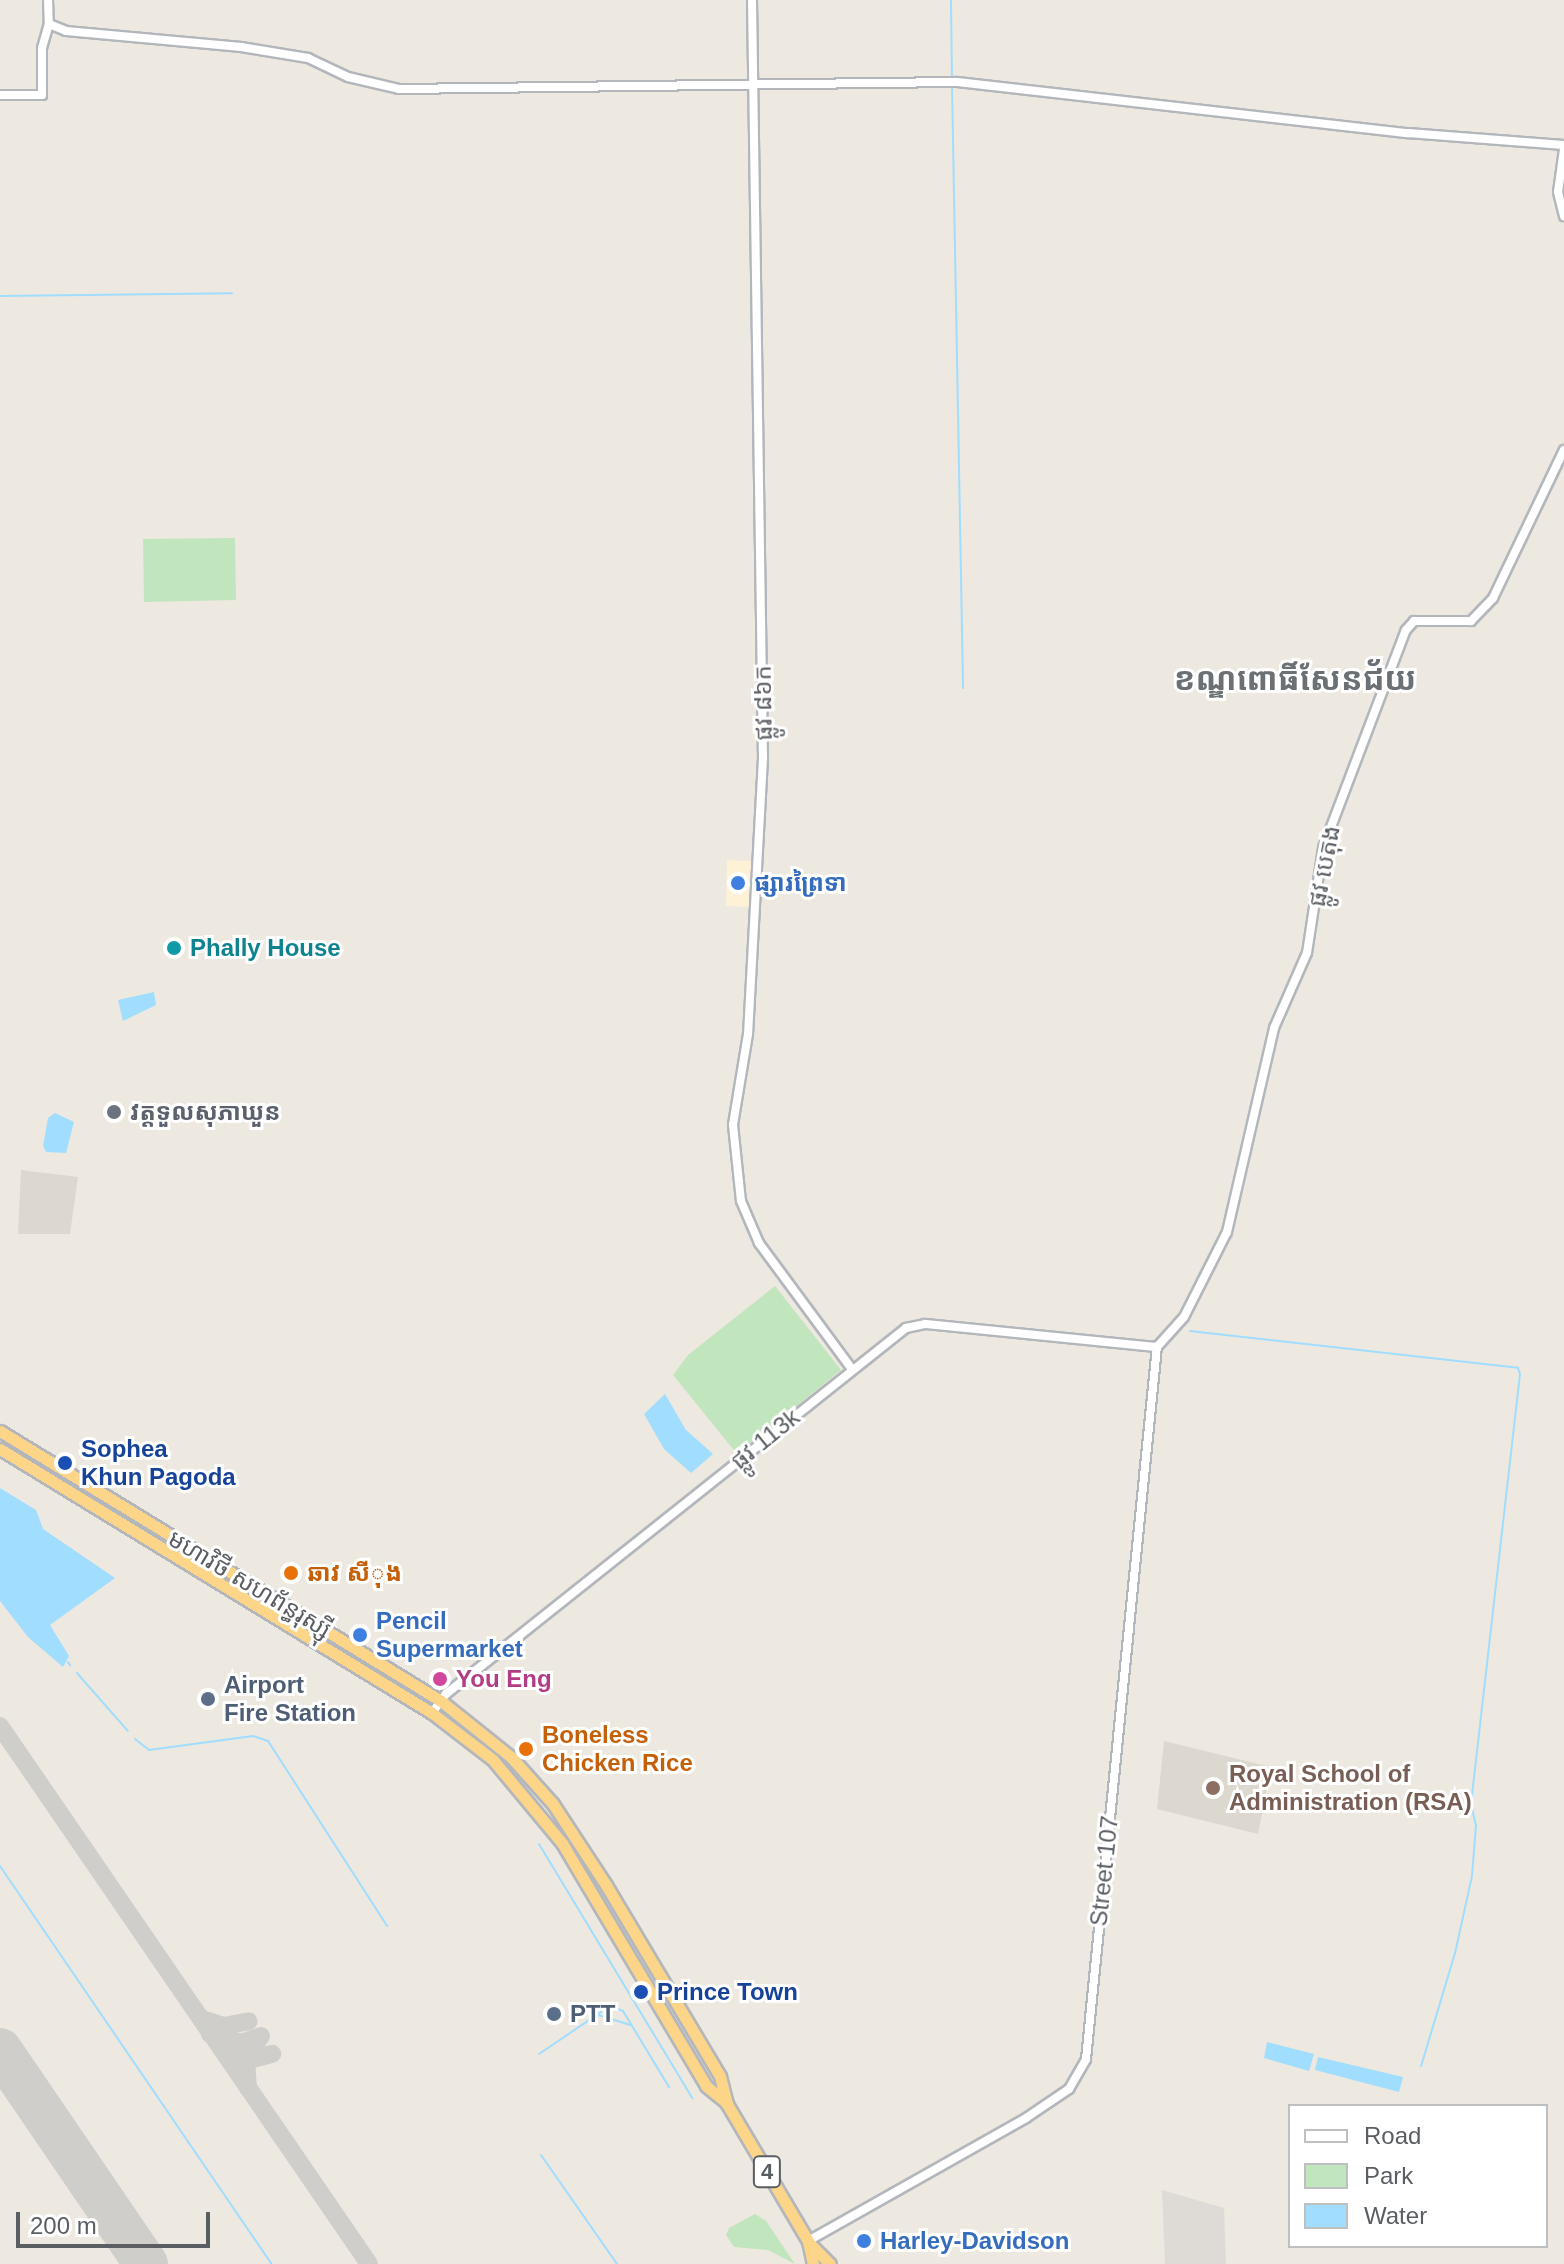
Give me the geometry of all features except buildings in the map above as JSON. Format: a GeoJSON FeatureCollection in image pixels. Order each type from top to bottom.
{"type":"FeatureCollection","features":[{"type":"Feature","properties":{"kind":"highway","name":"មហាវិថី សហព័ន្ធរុស្ស៊ី"},"geometry":{"type":"LineString","coordinates":[[0,1431],[441,1701],[502,1747],[569,1825],[720,2076],[727,2104],[808,2241],[830,2264]]}},
{"type":"Feature","properties":{"kind":"highway","name":"មហាវិថី សហព័ន្ធរុស្ស៊ី"},"geometry":{"type":"LineString","coordinates":[[0,1449],[432,1713],[493,1760],[547,1821],[706,2086],[727,2104]]}},
{"type":"Feature","properties":{"kind":"highway","name":"មហាវិថី សហព័ន្ធរុស្ស៊ី"},"geometry":{"type":"LineString","coordinates":[[808,2241],[813,2264]]}},
{"type":"Feature","properties":{"kind":"street"},"geometry":{"type":"LineString","coordinates":[[0,95],[42,95],[42,48],[49,24],[48,0]]}},
{"type":"Feature","properties":{"kind":"street","name":"ផ្លូវ ៨៦ក"},"geometry":{"type":"LineString","coordinates":[[752,0],[763,758],[748,1034],[733,1125],[741,1201],[759,1243],[852,1369]]}},
{"type":"Feature","properties":{"kind":"street"},"geometry":{"type":"LineString","coordinates":[[49,24],[102,36],[241,47],[308,58],[348,77],[399,89],[952,82],[1408,133],[1564,147],[1558,192],[1564,216]]}},
{"type":"Feature","properties":{"kind":"street","name":"ផ្លូវ បេតុង"},"geometry":{"type":"LineString","coordinates":[[1157,1347],[1184,1317],[1227,1232],[1274,1028],[1307,953],[1323,848],[1406,630],[1414,621],[1471,621],[1493,598],[1564,450]]}},
{"type":"Feature","properties":{"kind":"street","name":"ផ្លូវ 113k"},"geometry":{"type":"LineString","coordinates":[[432,1713],[441,1701],[852,1369],[919,1324],[1157,1347]]}},
{"type":"Feature","properties":{"kind":"street","name":"Street 107"},"geometry":{"type":"LineString","coordinates":[[808,2241],[1026,2118],[1069,2089],[1086,2059],[1157,1347]]}},
{"type":"Feature","properties":{"kind":"shaded area","name":"ផ្សារព្រៃទា"},"geometry":{"type":"Polygon","coordinates":[[[727,860],[751,861],[750,907],[726,906],[727,860]]]}},
{"type":"Feature","properties":{"kind":"shaded area"},"geometry":{"type":"Polygon","coordinates":[[[21,1170],[78,1177],[70,1234],[18,1234],[21,1170]]]}},
{"type":"Feature","properties":{"kind":"shaded area","name":"Royal School of Administration (RSA)"},"geometry":{"type":"Polygon","coordinates":[[[1164,1741],[1271,1767],[1258,1834],[1157,1809],[1164,1741]]]}},
{"type":"Feature","properties":{"kind":"shaded area"},"geometry":{"type":"Polygon","coordinates":[[[1162,2190],[1224,2208],[1226,2264],[1165,2264],[1162,2190]]]}},
{"type":"Feature","properties":{"kind":"green space"},"geometry":{"type":"Polygon","coordinates":[[[235,538],[236,600],[144,602],[143,539],[235,538]]]}},
{"type":"Feature","properties":{"kind":"green space"},"geometry":{"type":"Polygon","coordinates":[[[775,1286],[841,1370],[737,1454],[673,1375],[688,1355],[775,1286]]]}},
{"type":"Feature","properties":{"kind":"green space"},"geometry":{"type":"Polygon","coordinates":[[[755,2214],[766,2221],[795,2264],[768,2250],[734,2247],[726,2235],[729,2228],[755,2214]]]}},
{"type":"Feature","properties":{"kind":"water"},"geometry":{"type":"Polygon","coordinates":[[[154,992],[156,1005],[123,1021],[118,1000],[154,992]]]}},
{"type":"Feature","properties":{"kind":"water"},"geometry":{"type":"Polygon","coordinates":[[[55,1113],[74,1122],[66,1153],[46,1152],[43,1146],[48,1118],[55,1113]]]}},
{"type":"Feature","properties":{"kind":"water"},"geometry":{"type":"Polygon","coordinates":[[[665,1394],[686,1430],[713,1454],[691,1473],[664,1449],[644,1414],[665,1394]]]}},
{"type":"Feature","properties":{"kind":"water"},"geometry":{"type":"Polygon","coordinates":[[[0,1488],[36,1510],[43,1529],[115,1578],[50,1625],[69,1656],[63,1667],[28,1637],[0,1601],[0,1488]]]}},
{"type":"Feature","properties":{"kind":"water"},"geometry":{"type":"Polygon","coordinates":[[[1267,2042],[1314,2054],[1309,2071],[1264,2058],[1267,2042]]]}},
{"type":"Feature","properties":{"kind":"water"},"geometry":{"type":"Polygon","coordinates":[[[1318,2057],[1403,2077],[1399,2092],[1315,2070],[1318,2057]]]}},
{"type":"Feature","properties":{"kind":"waterway"},"geometry":{"type":"LineString","coordinates":[[951,0],[952,79]]}},
{"type":"Feature","properties":{"kind":"waterway"},"geometry":{"type":"LineString","coordinates":[[952,85],[963,688]]}},
{"type":"Feature","properties":{"kind":"waterway"},"geometry":{"type":"LineString","coordinates":[[0,296],[232,293]]}},
{"type":"Feature","properties":{"kind":"waterway"},"geometry":{"type":"LineString","coordinates":[[1190,1331],[1518,1368],[1520,1374],[1471,1804],[1476,1825],[1472,1876],[1455,1953],[1421,2066]]}},
{"type":"Feature","properties":{"kind":"waterway"},"geometry":{"type":"LineString","coordinates":[[77,1673],[128,1731]]}},
{"type":"Feature","properties":{"kind":"waterway"},"geometry":{"type":"LineString","coordinates":[[135,1739],[149,1750],[253,1736],[268,1741],[387,1926]]}},
{"type":"Feature","properties":{"kind":"waterway"},"geometry":{"type":"LineString","coordinates":[[539,1844],[692,2098]]}},
{"type":"Feature","properties":{"kind":"waterway"},"geometry":{"type":"LineString","coordinates":[[0,1866],[272,2264]]}},
{"type":"Feature","properties":{"kind":"waterway"},"geometry":{"type":"LineString","coordinates":[[539,2054],[610,2006],[623,2011],[669,2087]]}},
{"type":"Feature","properties":{"kind":"waterway"},"geometry":{"type":"LineString","coordinates":[[598,2015],[630,2025]]}},
{"type":"Feature","properties":{"kind":"waterway"},"geometry":{"type":"LineString","coordinates":[[541,2155],[617,2264]]}},
{"type":"Feature","properties":{"kind":"taxiway"},"geometry":{"type":"LineString","coordinates":[[0,1726],[369,2264]]}},
{"type":"Feature","properties":{"kind":"taxiway"},"geometry":{"type":"LineString","coordinates":[[202,2019],[224,2026],[249,2021]]}},
{"type":"Feature","properties":{"kind":"taxiway"},"geometry":{"type":"LineString","coordinates":[[210,2034],[241,2043],[261,2036]]}},
{"type":"Feature","properties":{"kind":"taxiway"},"geometry":{"type":"LineString","coordinates":[[248,2088],[246,2059],[261,2036]]}},
{"type":"Feature","properties":{"kind":"taxiway"},"geometry":{"type":"LineString","coordinates":[[236,2056],[253,2059],[272,2054]]}},
{"type":"Feature","properties":{"kind":"runway"},"geometry":{"type":"LineString","coordinates":[[0,2050],[146,2264]]}},
{"type":"Feature","properties":{"kind":"place","name":"ផ្សារព្រៃទា"},"geometry":{"type":"Point","coordinates":[738,883]}},
{"type":"Feature","properties":{"kind":"place","name":"Phally House"},"geometry":{"type":"Point","coordinates":[174,948]}},
{"type":"Feature","properties":{"kind":"place","name":"វត្តទួលសុភាឃួន"},"geometry":{"type":"Point","coordinates":[114,1112]}},
{"type":"Feature","properties":{"kind":"place","name":"Sophea Khun Pagoda"},"geometry":{"type":"Point","coordinates":[65,1463]}},
{"type":"Feature","properties":{"kind":"place","name":"ឆាវ សីុង"},"geometry":{"type":"Point","coordinates":[291,1573]}},
{"type":"Feature","properties":{"kind":"place","name":"Pencil Supermarket"},"geometry":{"type":"Point","coordinates":[360,1635]}},
{"type":"Feature","properties":{"kind":"place","name":"You Eng"},"geometry":{"type":"Point","coordinates":[440,1679]}},
{"type":"Feature","properties":{"kind":"place","name":"Airport Fire Station"},"geometry":{"type":"Point","coordinates":[208,1699]}},
{"type":"Feature","properties":{"kind":"place","name":"Boneless Chicken Rice"},"geometry":{"type":"Point","coordinates":[526,1749]}},
{"type":"Feature","properties":{"kind":"place","name":"Royal School of Administration (RSA)"},"geometry":{"type":"Point","coordinates":[1213,1788]}},
{"type":"Feature","properties":{"kind":"place","name":"Prince Town"},"geometry":{"type":"Point","coordinates":[641,1992]}},
{"type":"Feature","properties":{"kind":"place","name":"PTT"},"geometry":{"type":"Point","coordinates":[554,2014]}},
{"type":"Feature","properties":{"kind":"place","name":"Harley-Davidson"},"geometry":{"type":"Point","coordinates":[864,2241]}},
{"type":"Feature","properties":{"kind":"district","name":"ខណ្ឌពោធិ៍សែនជ័យ"},"geometry":{"type":"Point","coordinates":[1295,679]}}]}
